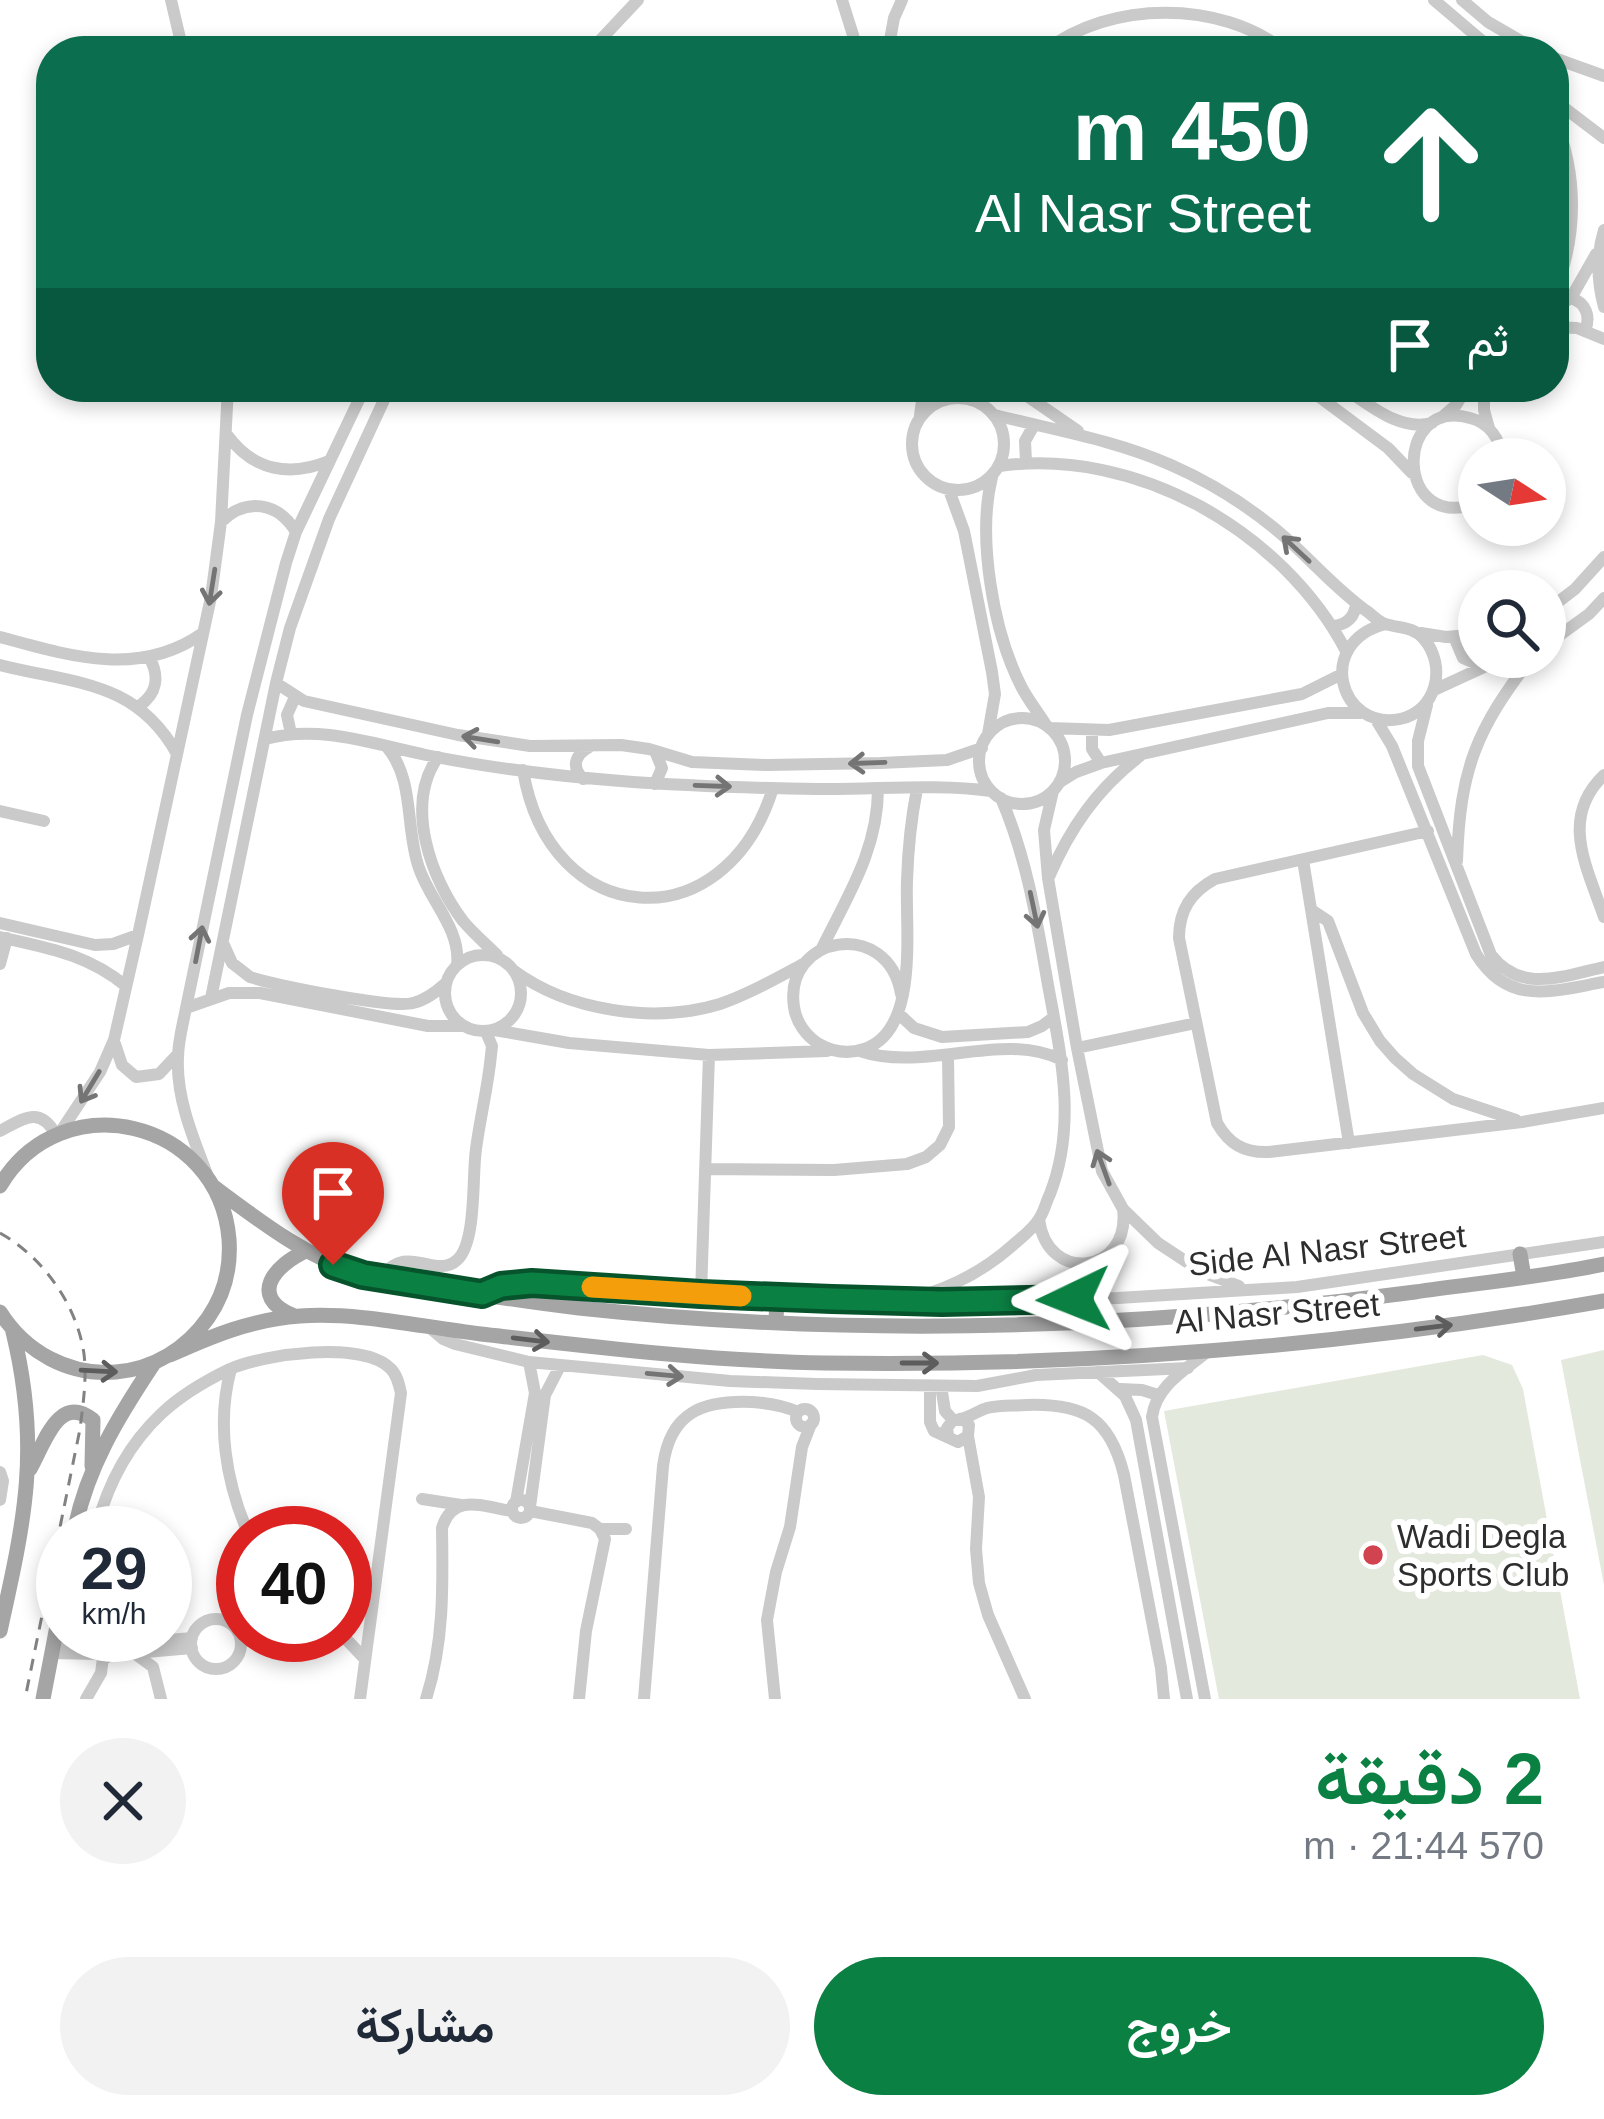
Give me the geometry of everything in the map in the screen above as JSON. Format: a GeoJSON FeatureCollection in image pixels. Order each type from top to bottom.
{"type":"FeatureCollection","features":[{"type":"Feature","properties":{"kind":"main road","name":"Al Nasr Street"},"geometry":{"type":"LineString","coordinates":[[57,1134],[115,1125],[169,1141],[212,1184],[333,1265],[381,1278],[579,1308],[776,1321],[938,1325],[1096,1320],[1299,1306],[1604,1264]]}},
{"type":"Feature","properties":{"kind":"main road"},"geometry":{"type":"LineString","coordinates":[[0,1166],[57,1134]]}},
{"type":"Feature","properties":{"kind":"main road"},"geometry":{"type":"LineString","coordinates":[[0,1186],[23,1156]]}},
{"type":"Feature","properties":{"kind":"main road"},"geometry":{"type":"LineString","coordinates":[[82,1506],[92,1469],[119,1418],[162,1359],[202,1327],[223,1290],[228,1227],[212,1184]]}},
{"type":"Feature","properties":{"kind":"main road"},"geometry":{"type":"LineString","coordinates":[[296,1316],[279,1309],[270,1283],[279,1267],[306,1251]]}},
{"type":"Feature","properties":{"kind":"main road"},"geometry":{"type":"LineString","coordinates":[[1520,1254],[1524,1277]]}},
{"type":"Feature","properties":{"kind":"main road"},"geometry":{"type":"LineString","coordinates":[[776,1321],[777,1297]]}},
{"type":"Feature","properties":{"kind":"main road","name":"Al Nasr Street"},"geometry":{"type":"LineString","coordinates":[[3,1318],[24,1342],[53,1361],[86,1371],[121,1372],[235,1328],[296,1316],[346,1317],[671,1354],[935,1363],[1307,1343],[1604,1301]]}},
{"type":"Feature","properties":{"kind":"main road"},"geometry":{"type":"LineString","coordinates":[[0,1631],[29,1469],[28,1408],[3,1318]]}},
{"type":"Feature","properties":{"kind":"main road"},"geometry":{"type":"LineString","coordinates":[[29,1469],[58,1420],[71,1411],[93,1420],[92,1469]]}},
{"type":"Feature","properties":{"kind":"main road"},"geometry":{"type":"LineString","coordinates":[[43,1699],[51,1662]]}},
{"type":"Feature","properties":{"kind":"street"},"geometry":{"type":"LineString","coordinates":[[171,0],[179,36]]}},
{"type":"Feature","properties":{"kind":"street"},"geometry":{"type":"LineString","coordinates":[[604,36],[638,0]]}},
{"type":"Feature","properties":{"kind":"street"},"geometry":{"type":"LineString","coordinates":[[842,0],[853,36]]}},
{"type":"Feature","properties":{"kind":"street"},"geometry":{"type":"LineString","coordinates":[[891,36],[902,0]]}},
{"type":"Feature","properties":{"kind":"street"},"geometry":{"type":"LineString","coordinates":[[1434,0],[1476,36]]}},
{"type":"Feature","properties":{"kind":"street"},"geometry":{"type":"LineString","coordinates":[[1462,0],[1512,36]]}},
{"type":"Feature","properties":{"kind":"street"},"geometry":{"type":"LineString","coordinates":[[1068,36],[1103,21],[1172,10],[1207,13],[1265,36]]}},
{"type":"Feature","properties":{"kind":"street"},"geometry":{"type":"LineString","coordinates":[[1569,63],[1604,76]]}},
{"type":"Feature","properties":{"kind":"street"},"geometry":{"type":"LineString","coordinates":[[1569,111],[1604,138]]}},
{"type":"Feature","properties":{"kind":"street"},"geometry":{"type":"LineString","coordinates":[[1569,173],[1573,204],[1569,245]]}},
{"type":"Feature","properties":{"kind":"street"},"geometry":{"type":"LineString","coordinates":[[1585,331],[1585,308],[1570,298],[1587,273],[1604,230]]}},
{"type":"Feature","properties":{"kind":"street"},"geometry":{"type":"LineString","coordinates":[[1599,247],[1604,308]]}},
{"type":"Feature","properties":{"kind":"street"},"geometry":{"type":"LineString","coordinates":[[1569,329],[1604,339]]}},
{"type":"Feature","properties":{"kind":"street"},"geometry":{"type":"LineString","coordinates":[[0,1131],[32,1117],[47,1122],[57,1134],[92,1085],[114,1040],[204,632],[221,522],[228,402]]}},
{"type":"Feature","properties":{"kind":"street"},"geometry":{"type":"LineString","coordinates":[[114,1040],[122,1065],[136,1078],[151,1077],[172,1064],[247,716],[296,532],[358,402]]}},
{"type":"Feature","properties":{"kind":"street"},"geometry":{"type":"LineString","coordinates":[[211,998],[290,628],[329,519],[383,402]]}},
{"type":"Feature","properties":{"kind":"street"},"geometry":{"type":"LineString","coordinates":[[922,402],[912,440],[915,462],[935,485],[973,489],[996,471],[1026,462],[1060,462],[1119,473],[1159,487],[1245,536],[1286,570],[1333,626],[1346,651]]}},
{"type":"Feature","properties":{"kind":"street"},"geometry":{"type":"LineString","coordinates":[[919,419],[940,402]]}},
{"type":"Feature","properties":{"kind":"street"},"geometry":{"type":"LineString","coordinates":[[976,402],[995,415],[1096,439],[1172,465],[1250,511],[1385,624]]}},
{"type":"Feature","properties":{"kind":"street"},"geometry":{"type":"LineString","coordinates":[[1034,402],[1096,439]]}},
{"type":"Feature","properties":{"kind":"street"},"geometry":{"type":"LineString","coordinates":[[1326,402],[1388,448],[1426,496],[1458,507]]}},
{"type":"Feature","properties":{"kind":"street"},"geometry":{"type":"LineString","coordinates":[[1366,402],[1394,420],[1419,426],[1466,417],[1490,429]]}},
{"type":"Feature","properties":{"kind":"street"},"geometry":{"type":"LineString","coordinates":[[1414,477],[1414,446],[1425,429],[1458,402]]}},
{"type":"Feature","properties":{"kind":"street"},"geometry":{"type":"LineString","coordinates":[[1484,402],[1496,438]]}},
{"type":"Feature","properties":{"kind":"street"},"geometry":{"type":"LineString","coordinates":[[995,415],[1005,440],[996,471],[972,512],[995,694],[980,766],[996,795],[1030,830],[1048,878],[1098,1156],[1108,1182],[1123,1209],[1179,1259],[1252,1290]]}},
{"type":"Feature","properties":{"kind":"street"},"geometry":{"type":"LineString","coordinates":[[1026,462],[1024,446],[1034,425]]}},
{"type":"Feature","properties":{"kind":"street"},"geometry":{"type":"LineString","coordinates":[[227,435],[246,456],[271,468],[299,470],[329,461]]}},
{"type":"Feature","properties":{"kind":"street"},"geometry":{"type":"LineString","coordinates":[[907,1300],[979,1271],[1039,1219],[1064,1140],[1066,1096],[1036,914],[1030,830],[1057,786],[1065,759],[1058,736],[1020,684],[972,512],[949,490]]}},
{"type":"Feature","properties":{"kind":"street"},"geometry":{"type":"LineString","coordinates":[[221,522],[242,507],[268,506],[280,512],[296,532]]}},
{"type":"Feature","properties":{"kind":"street"},"geometry":{"type":"LineString","coordinates":[[307,508],[329,519]]}},
{"type":"Feature","properties":{"kind":"street"},"geometry":{"type":"LineString","coordinates":[[1566,596],[1604,557]]}},
{"type":"Feature","properties":{"kind":"street"},"geometry":{"type":"LineString","coordinates":[[1566,631],[1604,598]]}},
{"type":"Feature","properties":{"kind":"street"},"geometry":{"type":"LineString","coordinates":[[1333,626],[1351,618],[1356,603]]}},
{"type":"Feature","properties":{"kind":"street"},"geometry":{"type":"LineString","coordinates":[[1458,637],[1385,624],[1370,628],[1346,651],[1342,674],[1348,697],[1370,716],[1392,746],[1476,954],[1496,978],[1508,986],[1539,992],[1604,982]]}},
{"type":"Feature","properties":{"kind":"street"},"geometry":{"type":"LineString","coordinates":[[0,637],[107,661],[149,657],[189,643],[204,632]]}},
{"type":"Feature","properties":{"kind":"street"},"geometry":{"type":"LineString","coordinates":[[1419,632],[1436,663],[1418,740],[1418,766],[1491,955],[1520,978],[1545,980],[1604,967]]}},
{"type":"Feature","properties":{"kind":"street"},"geometry":{"type":"LineString","coordinates":[[1454,637],[1458,646]]}},
{"type":"Feature","properties":{"kind":"street"},"geometry":{"type":"LineString","coordinates":[[139,706],[151,695],[156,680],[149,657]]}},
{"type":"Feature","properties":{"kind":"street"},"geometry":{"type":"LineString","coordinates":[[0,665],[112,691],[154,720],[177,754]]}},
{"type":"Feature","properties":{"kind":"street"},"geometry":{"type":"LineString","coordinates":[[276,683],[296,697],[381,720],[496,742],[621,745],[692,762],[805,765],[947,760],[984,743],[1000,724],[1019,718],[1048,727],[1091,731],[1302,694],[1342,674]]}},
{"type":"Feature","properties":{"kind":"street"},"geometry":{"type":"LineString","coordinates":[[265,739],[335,735],[438,757],[584,779],[916,789],[996,795],[1023,804],[1044,798],[1076,772],[1101,764],[1328,713],[1398,719],[1463,678]]}},
{"type":"Feature","properties":{"kind":"street"},"geometry":{"type":"LineString","coordinates":[[1456,868],[1460,805],[1471,756],[1492,710],[1516,678]]}},
{"type":"Feature","properties":{"kind":"street"},"geometry":{"type":"LineString","coordinates":[[995,694],[1020,684]]}},
{"type":"Feature","properties":{"kind":"street"},"geometry":{"type":"LineString","coordinates":[[1321,686],[1328,696],[1328,713]]}},
{"type":"Feature","properties":{"kind":"street"},"geometry":{"type":"LineString","coordinates":[[291,734],[287,715],[296,697]]}},
{"type":"Feature","properties":{"kind":"street"},"geometry":{"type":"LineString","coordinates":[[1091,731],[1092,748],[1101,764]]}},
{"type":"Feature","properties":{"kind":"street"},"geometry":{"type":"LineString","coordinates":[[1392,746],[1406,738],[1418,740]]}},
{"type":"Feature","properties":{"kind":"street"},"geometry":{"type":"LineString","coordinates":[[584,779],[575,767],[577,758],[592,746]]}},
{"type":"Feature","properties":{"kind":"street"},"geometry":{"type":"LineString","coordinates":[[222,942],[240,971],[258,980],[397,1005],[421,1001],[446,983],[457,965],[458,951],[416,858],[401,769],[386,747]]}},
{"type":"Feature","properties":{"kind":"street"},"geometry":{"type":"LineString","coordinates":[[655,751],[662,768],[655,784]]}},
{"type":"Feature","properties":{"kind":"street"},"geometry":{"type":"LineString","coordinates":[[1048,878],[1091,802],[1142,755]]}},
{"type":"Feature","properties":{"kind":"street"},"geometry":{"type":"LineString","coordinates":[[438,757],[430,769],[424,800],[426,838],[432,863],[456,910],[533,985],[573,1000],[627,1011],[692,1011],[730,1000],[806,963],[821,950],[868,854],[878,789]]}},
{"type":"Feature","properties":{"kind":"street"},"geometry":{"type":"LineString","coordinates":[[523,770],[533,813],[554,850],[605,891],[651,898],[696,887],[733,862],[758,828],[773,788]]}},
{"type":"Feature","properties":{"kind":"street"},"geometry":{"type":"LineString","coordinates":[[1604,775],[1587,795],[1578,830],[1604,917]]}},
{"type":"Feature","properties":{"kind":"street"},"geometry":{"type":"LineString","coordinates":[[859,1051],[888,1034],[899,1014],[916,789]]}},
{"type":"Feature","properties":{"kind":"street"},"geometry":{"type":"LineString","coordinates":[[0,811],[44,821]]}},
{"type":"Feature","properties":{"kind":"street"},"geometry":{"type":"LineString","coordinates":[[1428,831],[1215,879],[1187,902],[1179,938],[1217,1123],[1244,1150],[1269,1153],[1604,1108]]}},
{"type":"Feature","properties":{"kind":"street"},"geometry":{"type":"LineString","coordinates":[[1303,860],[1349,1142]]}},
{"type":"Feature","properties":{"kind":"street"},"geometry":{"type":"LineString","coordinates":[[213,878],[235,882]]}},
{"type":"Feature","properties":{"kind":"street"},"geometry":{"type":"LineString","coordinates":[[1313,911],[1328,921],[1363,1013],[1395,1058],[1453,1099],[1522,1122]]}},
{"type":"Feature","properties":{"kind":"street"},"geometry":{"type":"LineString","coordinates":[[0,923],[95,945],[138,935]]}},
{"type":"Feature","properties":{"kind":"street"},"geometry":{"type":"LineString","coordinates":[[0,964],[4,938],[85,959],[126,986]]}},
{"type":"Feature","properties":{"kind":"street"},"geometry":{"type":"LineString","coordinates":[[821,950],[844,943],[868,947],[888,961],[902,994]]}},
{"type":"Feature","properties":{"kind":"street"},"geometry":{"type":"LineString","coordinates":[[457,965],[482,955],[508,965],[520,983],[519,1005],[507,1023],[490,1031]]}},
{"type":"Feature","properties":{"kind":"street"},"geometry":{"type":"LineString","coordinates":[[806,963],[793,993],[796,1015],[816,1042],[836,1051]]}},
{"type":"Feature","properties":{"kind":"street"},"geometry":{"type":"LineString","coordinates":[[235,993],[240,971]]}},
{"type":"Feature","properties":{"kind":"street"},"geometry":{"type":"LineString","coordinates":[[446,983],[449,1011],[463,1026]]}},
{"type":"Feature","properties":{"kind":"street"},"geometry":{"type":"LineString","coordinates":[[186,1008],[235,993],[260,993],[428,1026],[709,1055],[859,1051],[892,1058],[1028,1049],[1062,1060]]}},
{"type":"Feature","properties":{"kind":"street"},"geometry":{"type":"LineString","coordinates":[[899,1014],[914,1028],[942,1037],[1028,1032],[1054,1017]]}},
{"type":"Feature","properties":{"kind":"street"},"geometry":{"type":"LineString","coordinates":[[1077,1048],[1196,1023]]}},
{"type":"Feature","properties":{"kind":"street"},"geometry":{"type":"LineString","coordinates":[[381,1278],[400,1261],[445,1266],[463,1254],[473,1208],[490,1031]]}},
{"type":"Feature","properties":{"kind":"street"},"geometry":{"type":"LineString","coordinates":[[178,1048],[184,1103],[212,1184]]}},
{"type":"Feature","properties":{"kind":"street"},"geometry":{"type":"LineString","coordinates":[[701,1294],[709,1055]]}},
{"type":"Feature","properties":{"kind":"street"},"geometry":{"type":"LineString","coordinates":[[707,1169],[834,1170],[908,1164],[926,1157],[949,1127],[948,1055]]}},
{"type":"Feature","properties":{"kind":"street"},"geometry":{"type":"LineString","coordinates":[[1039,1219],[1041,1233],[1055,1255],[1081,1264],[1106,1256],[1116,1247],[1123,1209]]}},
{"type":"Feature","properties":{"kind":"street","name":"Side Al Nasr Street"},"geometry":{"type":"LineString","coordinates":[[482,1294],[501,1286],[532,1283],[942,1302],[1118,1298],[1297,1287],[1604,1242]]}},
{"type":"Feature","properties":{"kind":"street"},"geometry":{"type":"LineString","coordinates":[[430,1328],[454,1344],[529,1362],[730,1381],[977,1386],[1036,1375],[1188,1368]]}},
{"type":"Feature","properties":{"kind":"street"},"geometry":{"type":"LineString","coordinates":[[1205,1699],[1152,1417],[1158,1395],[1208,1351]]}},
{"type":"Feature","properties":{"kind":"street"},"geometry":{"type":"LineString","coordinates":[[103,1506],[139,1438],[199,1385],[266,1357],[299,1352],[378,1360],[390,1368],[401,1394],[372,1606]]}},
{"type":"Feature","properties":{"kind":"street"},"geometry":{"type":"LineString","coordinates":[[1078,1358],[1120,1389],[1136,1420],[1187,1699]]}},
{"type":"Feature","properties":{"kind":"street"},"geometry":{"type":"LineString","coordinates":[[529,1362],[540,1394]]}},
{"type":"Feature","properties":{"kind":"street"},"geometry":{"type":"LineString","coordinates":[[522,1508],[540,1394],[560,1366]]}},
{"type":"Feature","properties":{"kind":"street"},"geometry":{"type":"LineString","coordinates":[[231,1369],[223,1406],[225,1456],[236,1506]]}},
{"type":"Feature","properties":{"kind":"street"},"geometry":{"type":"LineString","coordinates":[[775,1699],[766,1620],[790,1527],[805,1418],[817,1384]]}},
{"type":"Feature","properties":{"kind":"street"},"geometry":{"type":"LineString","coordinates":[[199,1385],[223,1406]]}},
{"type":"Feature","properties":{"kind":"street"},"geometry":{"type":"LineString","coordinates":[[935,1386],[932,1429],[937,1434],[962,1427],[997,1407],[1055,1405],[1085,1413],[1110,1435],[1124,1475],[1164,1699]]}},
{"type":"Feature","properties":{"kind":"street"},"geometry":{"type":"LineString","coordinates":[[935,1386],[944,1408],[962,1427],[970,1453],[979,1497],[979,1583],[1025,1699]]}},
{"type":"Feature","properties":{"kind":"street"},"geometry":{"type":"LineString","coordinates":[[1120,1389],[1158,1395]]}},
{"type":"Feature","properties":{"kind":"street"},"geometry":{"type":"LineString","coordinates":[[644,1699],[669,1439],[686,1417],[712,1403],[777,1404],[805,1418]]}},
{"type":"Feature","properties":{"kind":"street"},"geometry":{"type":"LineString","coordinates":[[0,1472],[0,1500]]}},
{"type":"Feature","properties":{"kind":"street"},"geometry":{"type":"LineString","coordinates":[[422,1499],[522,1508],[600,1528],[626,1529]]}},
{"type":"Feature","properties":{"kind":"street"},"geometry":{"type":"LineString","coordinates":[[426,1699],[440,1637],[442,1528],[448,1513],[461,1505]]}},
{"type":"Feature","properties":{"kind":"street"},"geometry":{"type":"LineString","coordinates":[[579,1699],[586,1631],[605,1542],[600,1528]]}},
{"type":"Feature","properties":{"kind":"street"},"geometry":{"type":"LineString","coordinates":[[0,1592],[13,1574]]}},
{"type":"Feature","properties":{"kind":"street"},"geometry":{"type":"LineString","coordinates":[[216,1619],[199,1626],[192,1643],[198,1661],[216,1669],[230,1662]]}},
{"type":"Feature","properties":{"kind":"street"},"geometry":{"type":"LineString","coordinates":[[86,1699],[102,1662]]}},
{"type":"Feature","properties":{"kind":"street"},"geometry":{"type":"LineString","coordinates":[[155,1662],[161,1699]]}},
{"type":"Feature","properties":{"kind":"street"},"geometry":{"type":"LineString","coordinates":[[360,1699],[365,1662]]}},
{"type":"Feature","properties":{"kind":"shaded area"},"geometry":{"type":"Polygon","coordinates":[[[1604,1350],[1604,1585],[1561,1360],[1604,1350]]]}},
{"type":"Feature","properties":{"kind":"shaded area","name":"Wadi Degla Sports Club"},"geometry":{"type":"Polygon","coordinates":[[[1483,1355],[1512,1365],[1523,1389],[1580,1699],[1219,1699],[1164,1411],[1483,1355]]]}},
{"type":"Feature","properties":{"kind":"railway"},"geometry":{"type":"LineString","coordinates":[[0,1233],[30,1255],[56,1284],[74,1318],[85,1363],[80,1429],[26,1694]]}},
{"type":"Feature","properties":{"kind":"slow traffic"},"geometry":{"type":"LineString","coordinates":[[592,1287],[741,1296]]}},
{"type":"Feature","properties":{"kind":"place","name":"Wadi Degla Sports Club"},"geometry":{"type":"Point","coordinates":[1373,1555]}},
{"type":"Feature","properties":{"kind":"route"},"geometry":{"type":"LineString","coordinates":[[333,1265],[363,1275],[482,1294],[501,1286],[532,1283],[832,1299],[1074,1299]]}}]}
